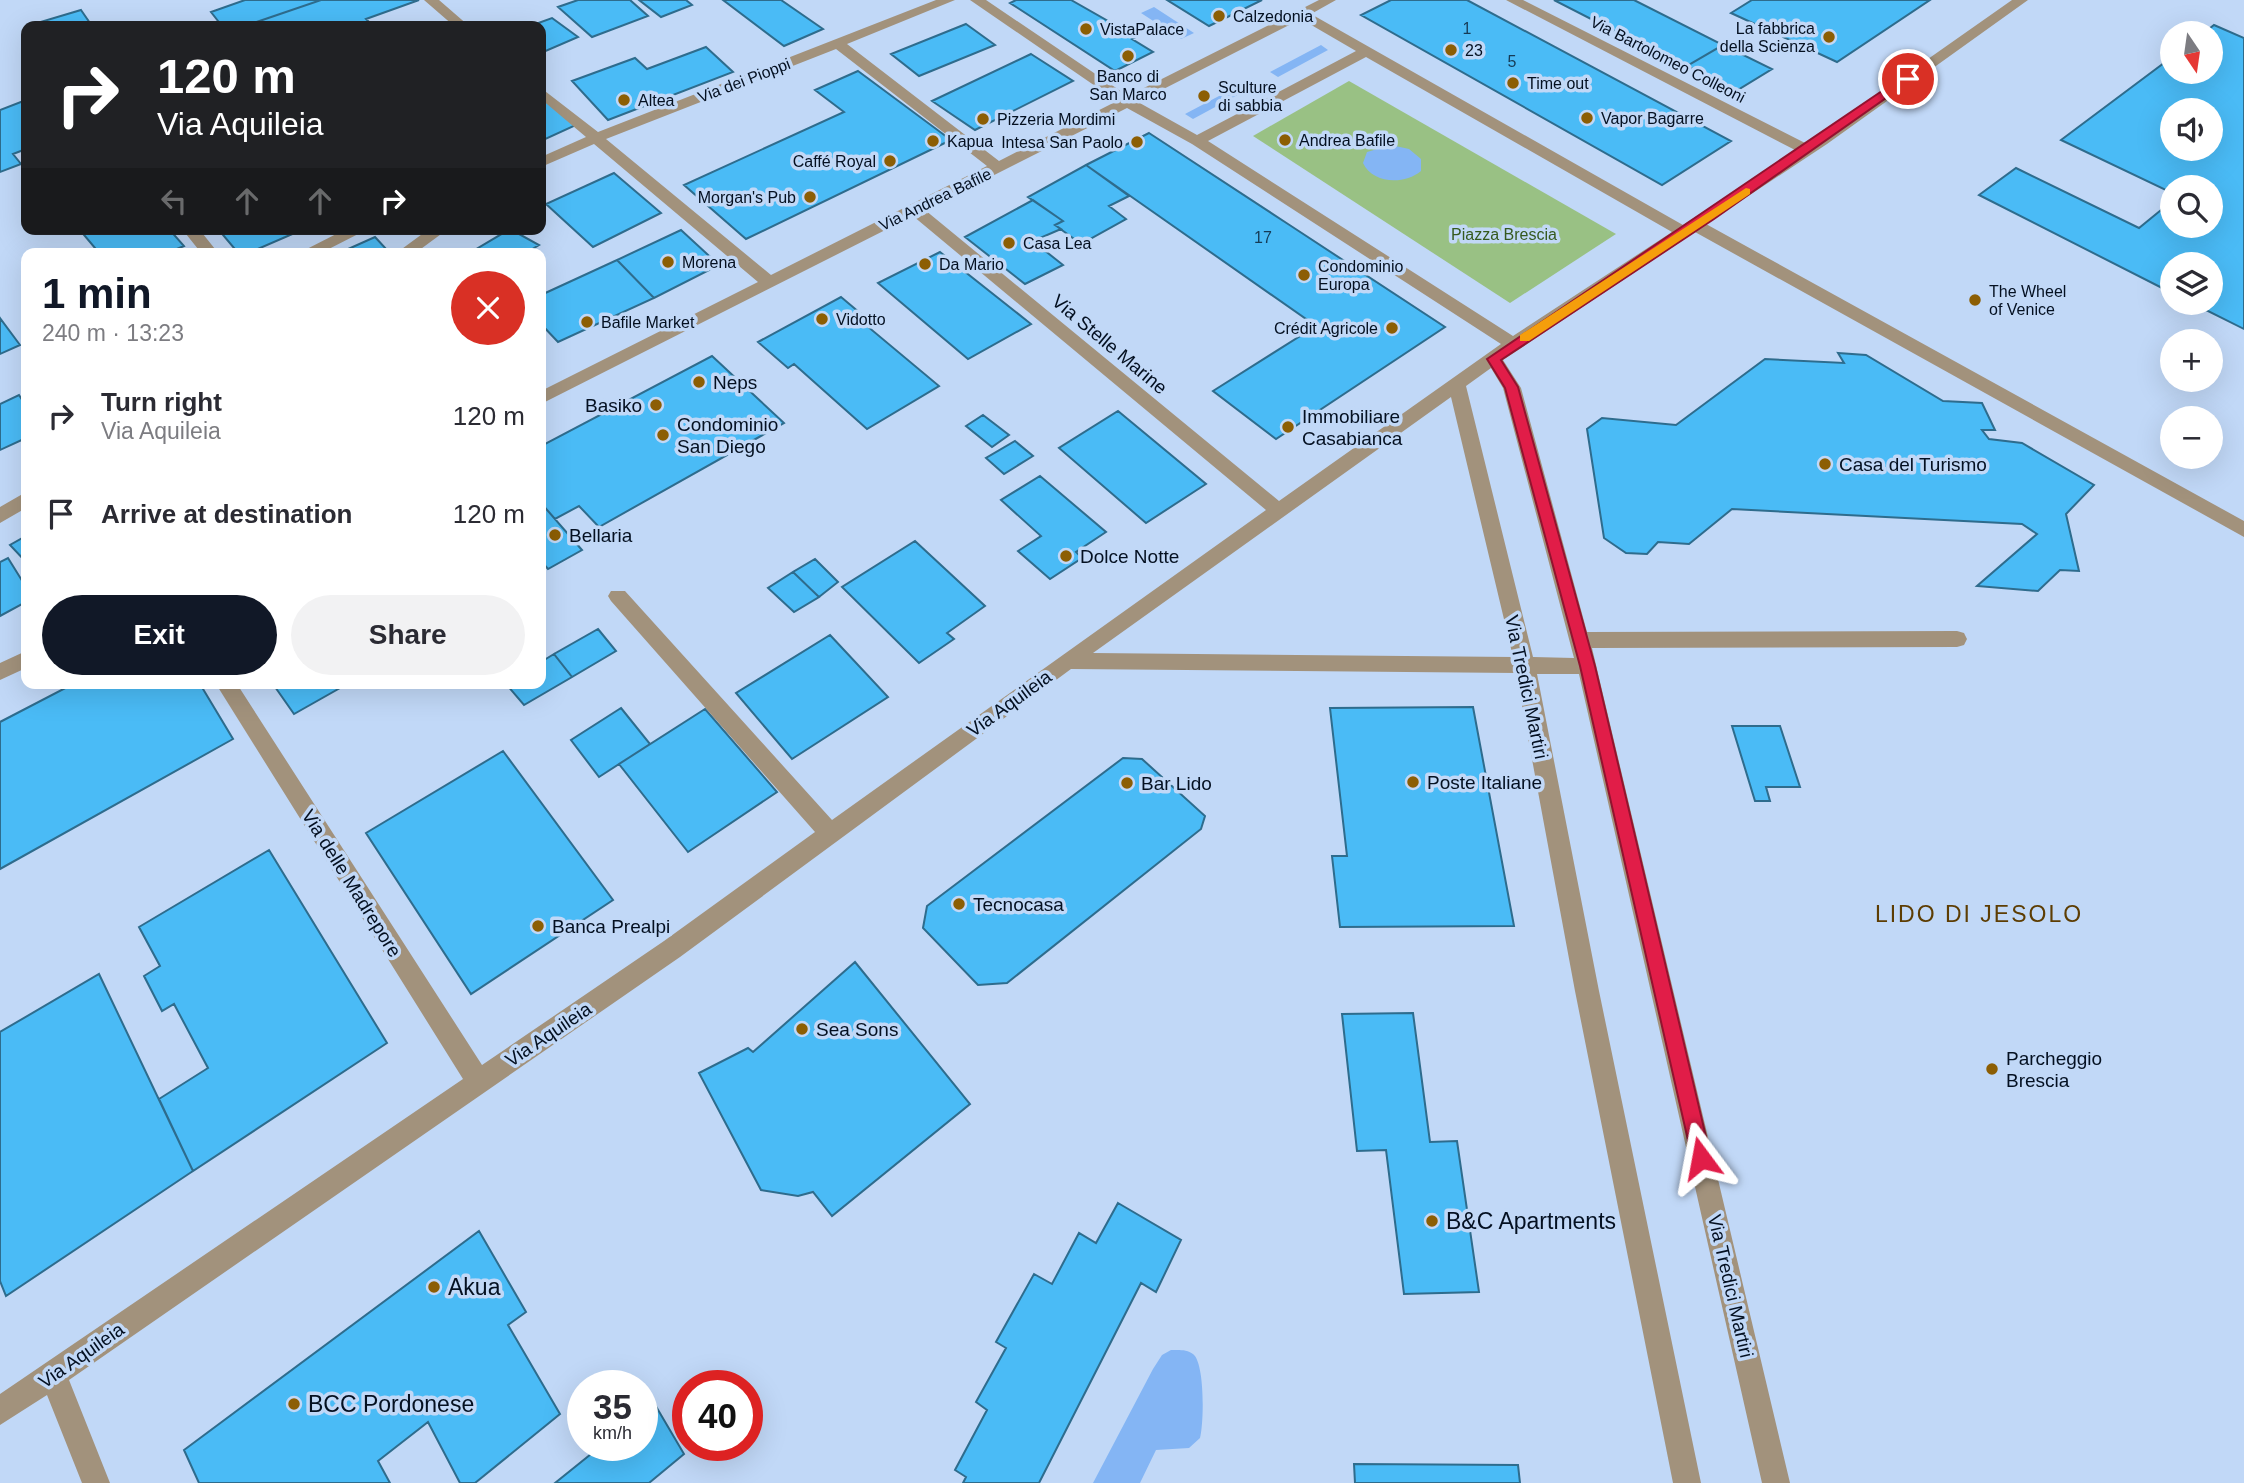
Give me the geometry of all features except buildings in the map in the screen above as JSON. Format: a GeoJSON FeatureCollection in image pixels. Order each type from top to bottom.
{"type":"FeatureCollection","features":[{"type":"Feature","properties":{"kind":"street"},"geometry":{"type":"LineString","coordinates":[[431,0],[456,21]]}},
{"type":"Feature","properties":{"kind":"street","name":"Via dei Pioppi"},"geometry":{"type":"LineString","coordinates":[[546,161],[595,138],[948,0]]}},
{"type":"Feature","properties":{"kind":"street"},"geometry":{"type":"LineString","coordinates":[[977,0],[1129,103],[1197,141],[1513,344]]}},
{"type":"Feature","properties":{"kind":"street","name":"Via Andrea Bafile"},"geometry":{"type":"LineString","coordinates":[[546,395],[1329,0]]}},
{"type":"Feature","properties":{"kind":"street","name":"Via Bartolomeo Colleoni"},"geometry":{"type":"LineString","coordinates":[[1513,0],[1807,150]]}},
{"type":"Feature","properties":{"kind":"street","name":"Via Aquileia"},"geometry":{"type":"LineString","coordinates":[[0,1411],[672,949],[1067,661],[1513,344],[1807,150],[2021,0]]}},
{"type":"Feature","properties":{"kind":"street"},"geometry":{"type":"LineString","coordinates":[[1301,14],[1366,52],[2244,530]]}},
{"type":"Feature","properties":{"kind":"street"},"geometry":{"type":"LineString","coordinates":[[838,44],[999,167]]}},
{"type":"Feature","properties":{"kind":"street"},"geometry":{"type":"LineString","coordinates":[[1197,141],[1366,52]]}},
{"type":"Feature","properties":{"kind":"street"},"geometry":{"type":"LineString","coordinates":[[546,96],[769,282]]}},
{"type":"Feature","properties":{"kind":"street","name":"Via Stelle Marine"},"geometry":{"type":"LineString","coordinates":[[914,209],[1279,511]]}},
{"type":"Feature","properties":{"kind":"street"},"geometry":{"type":"LineString","coordinates":[[318,248],[347,235]]}},
{"type":"Feature","properties":{"kind":"street"},"geometry":{"type":"LineString","coordinates":[[412,248],[431,235]]}},
{"type":"Feature","properties":{"kind":"street","name":"Via Tredici Martiri"},"geometry":{"type":"LineString","coordinates":[[1494,359],[1511,387],[1587,666],[1776,1483]]}},
{"type":"Feature","properties":{"kind":"street","name":"Via Tredici Martiri"},"geometry":{"type":"LineString","coordinates":[[1457,386],[1525,665],[1587,991],[1688,1483]]}},
{"type":"Feature","properties":{"kind":"street"},"geometry":{"type":"LineString","coordinates":[[0,516],[21,502]]}},
{"type":"Feature","properties":{"kind":"street"},"geometry":{"type":"LineString","coordinates":[[618,596],[830,834]]}},
{"type":"Feature","properties":{"kind":"street"},"geometry":{"type":"LineString","coordinates":[[1580,640],[1957,639]]}},
{"type":"Feature","properties":{"kind":"street"},"geometry":{"type":"LineString","coordinates":[[1067,661],[1587,666]]}},
{"type":"Feature","properties":{"kind":"street"},"geometry":{"type":"LineString","coordinates":[[0,672],[21,662]]}},
{"type":"Feature","properties":{"kind":"street","name":"Via delle Madrepore"},"geometry":{"type":"LineString","coordinates":[[229,689],[479,1082]]}},
{"type":"Feature","properties":{"kind":"street"},"geometry":{"type":"LineString","coordinates":[[53,1375],[96,1483]]}},
{"type":"Feature","properties":{"kind":"green space","name":"Piazza Brescia"},"geometry":{"type":"Polygon","coordinates":[[[1349,81],[1616,234],[1510,303],[1253,136],[1349,81]]]}},
{"type":"Feature","properties":{"kind":"water"},"geometry":{"type":"Polygon","coordinates":[[[1154,7],[1194,33],[1181,39],[1141,13],[1154,7]]]}},
{"type":"Feature","properties":{"kind":"water"},"geometry":{"type":"Polygon","coordinates":[[[1321,45],[1328,50],[1278,77],[1270,72],[1321,45]]]}},
{"type":"Feature","properties":{"kind":"water"},"geometry":{"type":"Polygon","coordinates":[[[1236,87],[1243,92],[1193,119],[1185,114],[1236,87]]]}},
{"type":"Feature","properties":{"kind":"water"},"geometry":{"type":"Polygon","coordinates":[[[1391,145],[1409,149],[1421,159],[1421,171],[1406,179],[1389,180],[1368,170],[1363,163],[1367,152],[1391,145]]]}},
{"type":"Feature","properties":{"kind":"water"},"geometry":{"type":"Polygon","coordinates":[[[1171,1350],[1193,1354],[1200,1369],[1200,1438],[1189,1448],[1156,1450],[1140,1483],[1093,1483],[1153,1369],[1162,1355],[1171,1350]]]}},
{"type":"Feature","properties":{"kind":"slow traffic"},"geometry":{"type":"LineString","coordinates":[[1524,338],[1746,192]]}},
{"type":"Feature","properties":{"kind":"place","name":"Calzedonia"},"geometry":{"type":"Point","coordinates":[1219,16]}},
{"type":"Feature","properties":{"kind":"place","name":"VistaPalace"},"geometry":{"type":"Point","coordinates":[1086,29]}},
{"type":"Feature","properties":{"kind":"place","name":"La fabbrica della Scienza"},"geometry":{"type":"Point","coordinates":[1829,37]}},
{"type":"Feature","properties":{"kind":"place","name":"23"},"geometry":{"type":"Point","coordinates":[1451,50]}},
{"type":"Feature","properties":{"kind":"place","name":"Banco di San Marco"},"geometry":{"type":"Point","coordinates":[1128,56]}},
{"type":"Feature","properties":{"kind":"place","name":"Time out"},"geometry":{"type":"Point","coordinates":[1513,83]}},
{"type":"Feature","properties":{"kind":"place","name":"Sculture di sabbia"},"geometry":{"type":"Point","coordinates":[1204,96]}},
{"type":"Feature","properties":{"kind":"place","name":"Altea"},"geometry":{"type":"Point","coordinates":[624,100]}},
{"type":"Feature","properties":{"kind":"place","name":"Vapor Bagarre"},"geometry":{"type":"Point","coordinates":[1587,118]}},
{"type":"Feature","properties":{"kind":"place","name":"Pizzeria Mordimi"},"geometry":{"type":"Point","coordinates":[983,119]}},
{"type":"Feature","properties":{"kind":"place","name":"Andrea Bafile"},"geometry":{"type":"Point","coordinates":[1285,140]}},
{"type":"Feature","properties":{"kind":"place","name":"Kapua"},"geometry":{"type":"Point","coordinates":[933,141]}},
{"type":"Feature","properties":{"kind":"place","name":"Intesa San Paolo"},"geometry":{"type":"Point","coordinates":[1137,142]}},
{"type":"Feature","properties":{"kind":"place","name":"Caffé Royal"},"geometry":{"type":"Point","coordinates":[890,161]}},
{"type":"Feature","properties":{"kind":"place","name":"Morgan's Pub"},"geometry":{"type":"Point","coordinates":[810,197]}},
{"type":"Feature","properties":{"kind":"place","name":"Casa Lea"},"geometry":{"type":"Point","coordinates":[1009,243]}},
{"type":"Feature","properties":{"kind":"place","name":"Morena"},"geometry":{"type":"Point","coordinates":[668,262]}},
{"type":"Feature","properties":{"kind":"place","name":"Da Mario"},"geometry":{"type":"Point","coordinates":[925,264]}},
{"type":"Feature","properties":{"kind":"place","name":"Condominio Europa"},"geometry":{"type":"Point","coordinates":[1304,275]}},
{"type":"Feature","properties":{"kind":"place","name":"The Wheel of Venice"},"geometry":{"type":"Point","coordinates":[1975,300]}},
{"type":"Feature","properties":{"kind":"place","name":"Vidotto"},"geometry":{"type":"Point","coordinates":[822,319]}},
{"type":"Feature","properties":{"kind":"place","name":"Bafile Market"},"geometry":{"type":"Point","coordinates":[587,322]}},
{"type":"Feature","properties":{"kind":"place","name":"Crédit Agricole"},"geometry":{"type":"Point","coordinates":[1392,328]}},
{"type":"Feature","properties":{"kind":"place","name":"Neps"},"geometry":{"type":"Point","coordinates":[699,382]}},
{"type":"Feature","properties":{"kind":"place","name":"Basiko"},"geometry":{"type":"Point","coordinates":[656,405]}},
{"type":"Feature","properties":{"kind":"place","name":"Immobiliare Casabianca"},"geometry":{"type":"Point","coordinates":[1288,427]}},
{"type":"Feature","properties":{"kind":"place","name":"Condominio San Diego"},"geometry":{"type":"Point","coordinates":[663,435]}},
{"type":"Feature","properties":{"kind":"place","name":"Casa del Turismo"},"geometry":{"type":"Point","coordinates":[1825,464]}},
{"type":"Feature","properties":{"kind":"place","name":"Bellaria"},"geometry":{"type":"Point","coordinates":[555,535]}},
{"type":"Feature","properties":{"kind":"place","name":"Dolce Notte"},"geometry":{"type":"Point","coordinates":[1066,556]}},
{"type":"Feature","properties":{"kind":"place","name":"Poste Italiane"},"geometry":{"type":"Point","coordinates":[1413,782]}},
{"type":"Feature","properties":{"kind":"place","name":"Bar Lido"},"geometry":{"type":"Point","coordinates":[1127,783]}},
{"type":"Feature","properties":{"kind":"place","name":"Tecnocasa"},"geometry":{"type":"Point","coordinates":[959,904]}},
{"type":"Feature","properties":{"kind":"place","name":"Banca Prealpi"},"geometry":{"type":"Point","coordinates":[538,926]}},
{"type":"Feature","properties":{"kind":"place","name":"Sea Sons"},"geometry":{"type":"Point","coordinates":[802,1029]}},
{"type":"Feature","properties":{"kind":"place","name":"Parcheggio Brescia"},"geometry":{"type":"Point","coordinates":[1992,1069]}},
{"type":"Feature","properties":{"kind":"place","name":"B&C Apartments"},"geometry":{"type":"Point","coordinates":[1432,1221]}},
{"type":"Feature","properties":{"kind":"place","name":"Akua"},"geometry":{"type":"Point","coordinates":[434,1287]}},
{"type":"Feature","properties":{"kind":"place","name":"BCC Pordonese"},"geometry":{"type":"Point","coordinates":[294,1404]}},
{"type":"Feature","properties":{"kind":"district","name":"LIDO DI JESOLO"},"geometry":{"type":"Point","coordinates":[1979,914]}},
{"type":"Feature","properties":{"kind":"route"},"geometry":{"type":"LineString","coordinates":[[1701,1158],[1587,666],[1511,387],[1494,359],[1822,141],[1908,79]]}}]}
